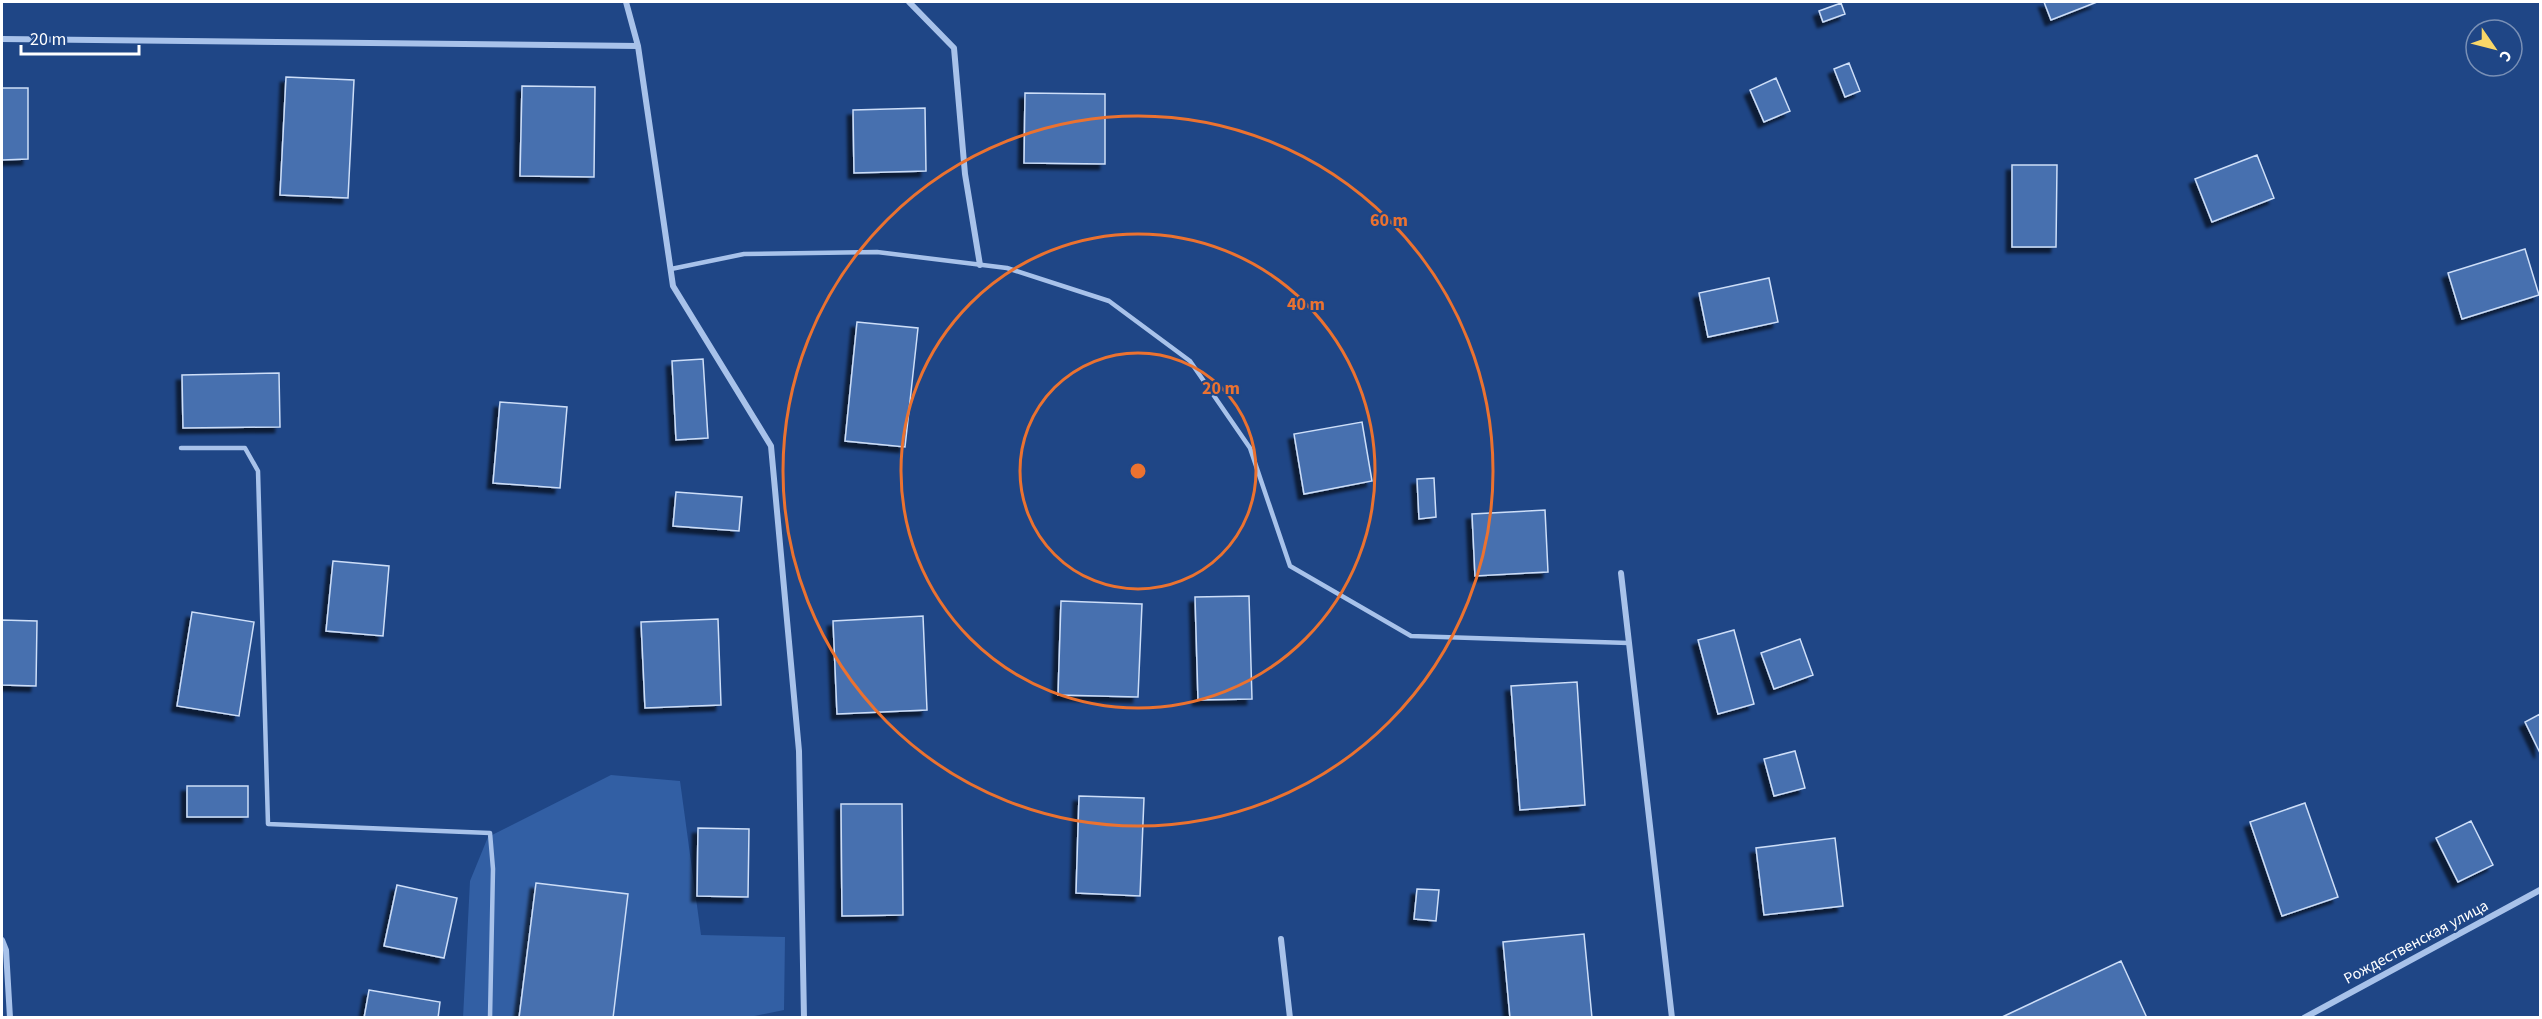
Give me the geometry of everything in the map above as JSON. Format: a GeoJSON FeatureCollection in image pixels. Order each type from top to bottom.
{"type":"FeatureCollection","features":[{"type":"Feature","properties":{"kind":"street"},"geometry":{"type":"LineString","coordinates":[[626,2],[638,46],[673,286],[771,446],[799,751],[804,1017]]}},
{"type":"Feature","properties":{"kind":"street"},"geometry":{"type":"LineString","coordinates":[[909,2],[954,48],[965,174],[980,265]]}},
{"type":"Feature","properties":{"kind":"street"},"geometry":{"type":"LineString","coordinates":[[2,39],[638,46]]}},
{"type":"Feature","properties":{"kind":"street"},"geometry":{"type":"LineString","coordinates":[[1621,573],[1672,1017]]}},
{"type":"Feature","properties":{"kind":"street","name":"Рождественская улица"},"geometry":{"type":"LineString","coordinates":[[2304,1017],[2541,890]]}},
{"type":"Feature","properties":{"kind":"street"},"geometry":{"type":"LineString","coordinates":[[1281,939],[1290,1017]]}},
{"type":"Feature","properties":{"kind":"street"},"geometry":{"type":"LineString","coordinates":[[2,940],[6,950],[10,1017]]}},
{"type":"Feature","properties":{"kind":"lane"},"geometry":{"type":"LineString","coordinates":[[671,269],[744,254],[877,252],[1007,268],[1109,301],[1190,361],[1250,448],[1290,566],[1411,636],[1629,643]]}},
{"type":"Feature","properties":{"kind":"lane"},"geometry":{"type":"LineString","coordinates":[[181,448],[245,448],[258,471],[268,824],[490,833],[493,869],[490,1017]]}},
{"type":"Feature","properties":{"kind":"shaded area"},"geometry":{"type":"Polygon","coordinates":[[[611,775],[680,781],[701,935],[785,937],[784,1010],[745,1018],[463,1018],[470,881],[488,837],[611,775]]]}},
{"type":"Feature","properties":{"kind":"building"},"geometry":{"type":"Polygon","coordinates":[[[2044,2],[2097,2],[2051,20],[2044,2]]]}},
{"type":"Feature","properties":{"kind":"building"},"geometry":{"type":"Polygon","coordinates":[[[1841,3],[1845,14],[1823,22],[1819,11],[1841,3]]]}},
{"type":"Feature","properties":{"kind":"building"},"geometry":{"type":"Polygon","coordinates":[[[1849,63],[1860,91],[1845,97],[1834,69],[1849,63]]]}},
{"type":"Feature","properties":{"kind":"building"},"geometry":{"type":"Polygon","coordinates":[[[286,77],[354,80],[348,198],[280,195],[286,77]]]}},
{"type":"Feature","properties":{"kind":"building"},"geometry":{"type":"Polygon","coordinates":[[[1776,78],[1790,111],[1764,122],[1750,90],[1776,78]]]}},
{"type":"Feature","properties":{"kind":"building"},"geometry":{"type":"Polygon","coordinates":[[[522,86],[595,87],[594,177],[520,176],[522,86]]]}},
{"type":"Feature","properties":{"kind":"building"},"geometry":{"type":"Polygon","coordinates":[[[2,88],[28,88],[28,159],[2,160],[2,88]]]}},
{"type":"Feature","properties":{"kind":"building"},"geometry":{"type":"Polygon","coordinates":[[[1025,93],[1105,94],[1105,164],[1024,163],[1025,93]]]}},
{"type":"Feature","properties":{"kind":"building"},"geometry":{"type":"Polygon","coordinates":[[[925,108],[926,171],[854,173],[853,110],[925,108]]]}},
{"type":"Feature","properties":{"kind":"building"},"geometry":{"type":"Polygon","coordinates":[[[2257,155],[2274,198],[2212,222],[2195,179],[2257,155]]]}},
{"type":"Feature","properties":{"kind":"building"},"geometry":{"type":"Polygon","coordinates":[[[2012,165],[2057,165],[2056,247],[2012,247],[2012,165]]]}},
{"type":"Feature","properties":{"kind":"building"},"geometry":{"type":"Polygon","coordinates":[[[2525,249],[2539,295],[2462,319],[2448,273],[2525,249]]]}},
{"type":"Feature","properties":{"kind":"building"},"geometry":{"type":"Polygon","coordinates":[[[1769,278],[1778,322],[1708,337],[1699,293],[1769,278]]]}},
{"type":"Feature","properties":{"kind":"building"},"geometry":{"type":"Polygon","coordinates":[[[857,322],[918,328],[905,447],[845,441],[857,322]]]}},
{"type":"Feature","properties":{"kind":"building"},"geometry":{"type":"Polygon","coordinates":[[[703,359],[708,438],[676,440],[672,361],[703,359]]]}},
{"type":"Feature","properties":{"kind":"building"},"geometry":{"type":"Polygon","coordinates":[[[279,373],[280,427],[183,428],[182,375],[279,373]]]}},
{"type":"Feature","properties":{"kind":"building"},"geometry":{"type":"Polygon","coordinates":[[[500,402],[567,407],[560,488],[493,483],[500,402]]]}},
{"type":"Feature","properties":{"kind":"building"},"geometry":{"type":"Polygon","coordinates":[[[1362,422],[1372,481],[1304,494],[1294,434],[1362,422]]]}},
{"type":"Feature","properties":{"kind":"building"},"geometry":{"type":"Polygon","coordinates":[[[1434,478],[1436,517],[1419,519],[1417,479],[1434,478]]]}},
{"type":"Feature","properties":{"kind":"building"},"geometry":{"type":"Polygon","coordinates":[[[676,492],[742,497],[739,531],[673,526],[676,492]]]}},
{"type":"Feature","properties":{"kind":"building"},"geometry":{"type":"Polygon","coordinates":[[[1545,510],[1548,572],[1475,576],[1472,514],[1545,510]]]}},
{"type":"Feature","properties":{"kind":"building"},"geometry":{"type":"Polygon","coordinates":[[[333,561],[389,566],[383,636],[326,631],[333,561]]]}},
{"type":"Feature","properties":{"kind":"building"},"geometry":{"type":"Polygon","coordinates":[[[1249,596],[1252,699],[1198,700],[1195,597],[1249,596]]]}},
{"type":"Feature","properties":{"kind":"building"},"geometry":{"type":"Polygon","coordinates":[[[1061,601],[1142,604],[1138,697],[1058,695],[1061,601]]]}},
{"type":"Feature","properties":{"kind":"building"},"geometry":{"type":"Polygon","coordinates":[[[192,612],[254,622],[239,716],[177,706],[192,612]]]}},
{"type":"Feature","properties":{"kind":"building"},"geometry":{"type":"Polygon","coordinates":[[[923,616],[927,710],[837,714],[833,621],[923,616]]]}},
{"type":"Feature","properties":{"kind":"building"},"geometry":{"type":"Polygon","coordinates":[[[718,619],[721,705],[645,708],[641,622],[718,619]]]}},
{"type":"Feature","properties":{"kind":"building"},"geometry":{"type":"Polygon","coordinates":[[[2,620],[37,621],[36,686],[2,685],[2,620]]]}},
{"type":"Feature","properties":{"kind":"building"},"geometry":{"type":"Polygon","coordinates":[[[1734,630],[1754,704],[1718,714],[1698,640],[1734,630]]]}},
{"type":"Feature","properties":{"kind":"building"},"geometry":{"type":"Polygon","coordinates":[[[1800,639],[1813,675],[1774,689],[1761,653],[1800,639]]]}},
{"type":"Feature","properties":{"kind":"building"},"geometry":{"type":"Polygon","coordinates":[[[1577,682],[1585,805],[1520,810],[1511,686],[1577,682]]]}},
{"type":"Feature","properties":{"kind":"building"},"geometry":{"type":"Polygon","coordinates":[[[2540,714],[2540,753],[2525,722],[2540,714]]]}},
{"type":"Feature","properties":{"kind":"building"},"geometry":{"type":"Polygon","coordinates":[[[1795,751],[1805,788],[1774,796],[1764,759],[1795,751]]]}},
{"type":"Feature","properties":{"kind":"building"},"geometry":{"type":"Polygon","coordinates":[[[187,786],[248,786],[248,817],[187,817],[187,786]]]}},
{"type":"Feature","properties":{"kind":"building"},"geometry":{"type":"Polygon","coordinates":[[[1079,796],[1144,798],[1140,896],[1076,893],[1079,796]]]}},
{"type":"Feature","properties":{"kind":"building"},"geometry":{"type":"Polygon","coordinates":[[[2305,803],[2338,897],[2282,916],[2250,822],[2305,803]]]}},
{"type":"Feature","properties":{"kind":"building"},"geometry":{"type":"Polygon","coordinates":[[[841,804],[902,804],[903,915],[842,916],[841,804]]]}},
{"type":"Feature","properties":{"kind":"building"},"geometry":{"type":"Polygon","coordinates":[[[2471,821],[2493,865],[2458,882],[2436,838],[2471,821]]]}},
{"type":"Feature","properties":{"kind":"building"},"geometry":{"type":"Polygon","coordinates":[[[698,828],[749,829],[748,897],[697,896],[698,828]]]}},
{"type":"Feature","properties":{"kind":"building"},"geometry":{"type":"Polygon","coordinates":[[[1835,838],[1843,906],[1764,915],[1756,848],[1835,838]]]}},
{"type":"Feature","properties":{"kind":"building"},"geometry":{"type":"Polygon","coordinates":[[[536,883],[628,894],[613,1018],[519,1018],[536,883]]]}},
{"type":"Feature","properties":{"kind":"building"},"geometry":{"type":"Polygon","coordinates":[[[397,885],[457,898],[444,958],[384,946],[397,885]]]}},
{"type":"Feature","properties":{"kind":"building"},"geometry":{"type":"Polygon","coordinates":[[[1417,889],[1439,890],[1436,921],[1414,919],[1417,889]]]}},
{"type":"Feature","properties":{"kind":"building"},"geometry":{"type":"Polygon","coordinates":[[[1584,934],[1592,1018],[1510,1018],[1503,942],[1584,934]]]}},
{"type":"Feature","properties":{"kind":"building"},"geometry":{"type":"Polygon","coordinates":[[[2121,961],[2147,1018],[2000,1018],[2121,961]]]}},
{"type":"Feature","properties":{"kind":"building"},"geometry":{"type":"Polygon","coordinates":[[[369,990],[440,1002],[438,1018],[364,1018],[369,990]]]}}]}
